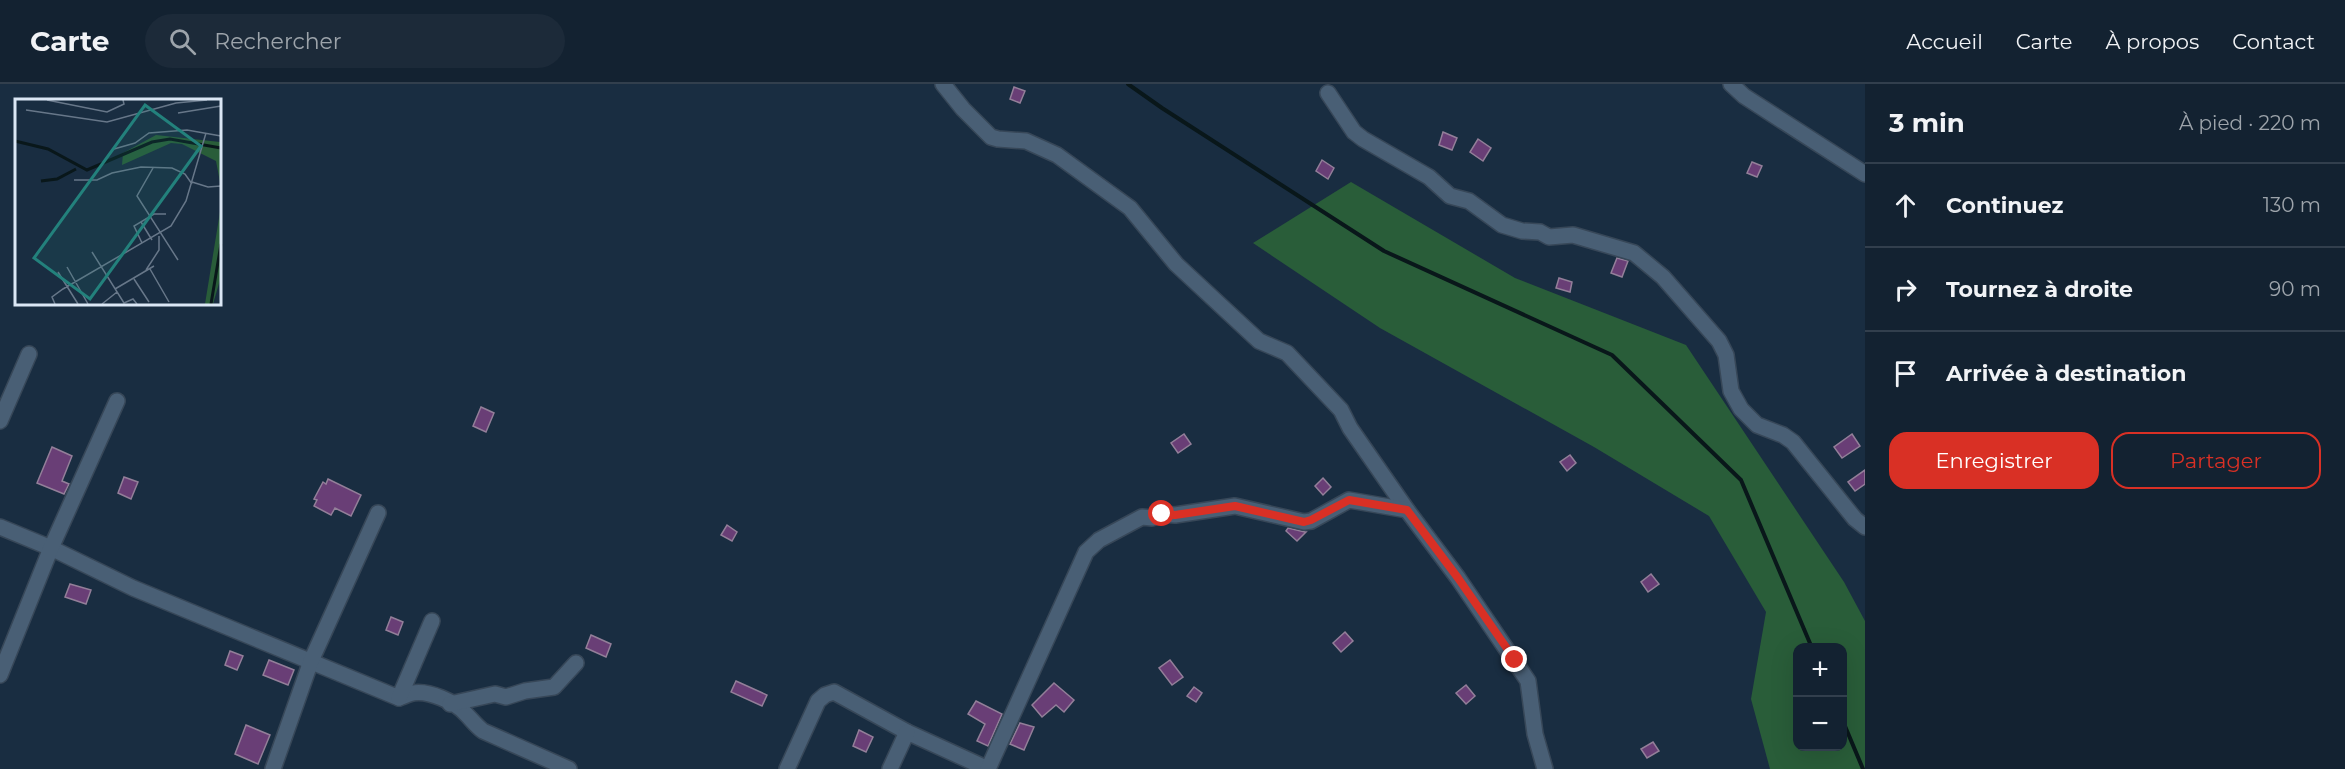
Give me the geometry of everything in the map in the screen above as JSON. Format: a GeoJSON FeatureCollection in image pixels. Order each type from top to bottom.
{"type":"FeatureCollection","features":[{"type":"Feature","properties":{"kind":"street"},"geometry":{"type":"LineString","coordinates":[[943,84],[963,109],[991,136],[998,139],[1026,141],[1057,155],[1130,208],[1176,264],[1259,341],[1287,353],[1341,410],[1350,428],[1458,578],[1528,681],[1535,734],[1545,769]]}},
{"type":"Feature","properties":{"kind":"street"},"geometry":{"type":"LineString","coordinates":[[1731,84],[1744,96],[1865,174]]}},
{"type":"Feature","properties":{"kind":"street"},"geometry":{"type":"LineString","coordinates":[[1328,93],[1354,132],[1362,139],[1430,177],[1450,196],[1469,201],[1502,225],[1522,231],[1540,232],[1549,237],[1573,236],[1634,253],[1664,277],[1719,341],[1726,355],[1731,391],[1741,409],[1757,425],[1783,435],[1793,442],[1855,519],[1865,527]]}},
{"type":"Feature","properties":{"kind":"street"},"geometry":{"type":"LineString","coordinates":[[0,421],[29,354]]}},
{"type":"Feature","properties":{"kind":"street"},"geometry":{"type":"LineString","coordinates":[[0,675],[51,548],[117,401]]}},
{"type":"Feature","properties":{"kind":"street"},"geometry":{"type":"LineString","coordinates":[[788,769],[818,701],[834,692],[907,732],[988,769],[1086,552],[1099,540],[1142,517],[1152,518],[1162,514],[1175,515],[1235,506],[1304,522],[1349,500],[1407,510]]}},
{"type":"Feature","properties":{"kind":"street"},"geometry":{"type":"LineString","coordinates":[[273,769],[311,661],[378,513]]}},
{"type":"Feature","properties":{"kind":"street"},"geometry":{"type":"LineString","coordinates":[[0,527],[51,548],[132,588],[399,698],[414,693],[426,693],[466,714],[483,731],[569,769]]}},
{"type":"Feature","properties":{"kind":"street"},"geometry":{"type":"LineString","coordinates":[[399,698],[432,621]]}},
{"type":"Feature","properties":{"kind":"street"},"geometry":{"type":"LineString","coordinates":[[450,704],[495,694],[507,697],[525,691],[554,687],[576,663]]}},
{"type":"Feature","properties":{"kind":"street"},"geometry":{"type":"LineString","coordinates":[[890,769],[907,732]]}},
{"type":"Feature","properties":{"kind":"green space"},"geometry":{"type":"Polygon","coordinates":[[[1351,182],[1515,278],[1686,345],[1844,582],[1865,621],[1865,769],[1770,769],[1751,699],[1766,612],[1709,516],[1594,447],[1380,328],[1253,243],[1351,182]]]}},
{"type":"Feature","properties":{"kind":"building"},"geometry":{"type":"Polygon","coordinates":[[[1014,87],[1025,91],[1020,103],[1010,99],[1014,87]]]}},
{"type":"Feature","properties":{"kind":"building"},"geometry":{"type":"Polygon","coordinates":[[[1443,132],[1457,138],[1452,150],[1439,145],[1443,132]]]}},
{"type":"Feature","properties":{"kind":"building"},"geometry":{"type":"Polygon","coordinates":[[[1478,139],[1491,148],[1483,161],[1470,152],[1478,139]]]}},
{"type":"Feature","properties":{"kind":"building"},"geometry":{"type":"Polygon","coordinates":[[[1322,160],[1334,168],[1328,179],[1316,171],[1322,160]]]}},
{"type":"Feature","properties":{"kind":"building"},"geometry":{"type":"Polygon","coordinates":[[[1752,162],[1762,166],[1757,177],[1747,173],[1752,162]]]}},
{"type":"Feature","properties":{"kind":"building"},"geometry":{"type":"Polygon","coordinates":[[[1617,258],[1628,261],[1622,277],[1611,273],[1617,258]]]}},
{"type":"Feature","properties":{"kind":"building"},"geometry":{"type":"Polygon","coordinates":[[[1559,278],[1572,282],[1570,292],[1556,288],[1559,278]]]}},
{"type":"Feature","properties":{"kind":"building"},"geometry":{"type":"Polygon","coordinates":[[[481,407],[494,413],[486,432],[473,426],[481,407]]]}},
{"type":"Feature","properties":{"kind":"building"},"geometry":{"type":"Polygon","coordinates":[[[1184,434],[1191,444],[1178,453],[1171,443],[1184,434]]]}},
{"type":"Feature","properties":{"kind":"building"},"geometry":{"type":"Polygon","coordinates":[[[1852,434],[1860,446],[1842,458],[1834,447],[1852,434]]]}},
{"type":"Feature","properties":{"kind":"building"},"geometry":{"type":"Polygon","coordinates":[[[52,447],[72,456],[62,481],[69,484],[64,494],[37,483],[52,447]]]}},
{"type":"Feature","properties":{"kind":"building"},"geometry":{"type":"Polygon","coordinates":[[[1570,455],[1576,463],[1567,471],[1560,462],[1570,455]]]}},
{"type":"Feature","properties":{"kind":"building"},"geometry":{"type":"Polygon","coordinates":[[[1865,470],[1865,484],[1855,491],[1848,482],[1865,470]]]}},
{"type":"Feature","properties":{"kind":"building"},"geometry":{"type":"Polygon","coordinates":[[[124,477],[138,482],[131,499],[118,493],[124,477]]]}},
{"type":"Feature","properties":{"kind":"building"},"geometry":{"type":"Polygon","coordinates":[[[1323,478],[1331,487],[1323,495],[1315,486],[1323,478]]]}},
{"type":"Feature","properties":{"kind":"building"},"geometry":{"type":"Polygon","coordinates":[[[328,479],[361,495],[351,516],[335,508],[331,515],[314,506],[317,500],[314,499],[323,482],[326,484],[328,479]]]}},
{"type":"Feature","properties":{"kind":"building"},"geometry":{"type":"Polygon","coordinates":[[[727,525],[737,532],[732,541],[721,535],[727,525]]]}},
{"type":"Feature","properties":{"kind":"building"},"geometry":{"type":"Polygon","coordinates":[[[1288,528],[1306,532],[1297,541],[1286,531],[1288,528]]]}},
{"type":"Feature","properties":{"kind":"building"},"geometry":{"type":"Polygon","coordinates":[[[1651,574],[1659,584],[1648,592],[1641,582],[1651,574]]]}},
{"type":"Feature","properties":{"kind":"building"},"geometry":{"type":"Polygon","coordinates":[[[70,584],[91,590],[86,604],[65,597],[70,584]]]}},
{"type":"Feature","properties":{"kind":"building"},"geometry":{"type":"Polygon","coordinates":[[[391,617],[403,622],[398,635],[386,630],[391,617]]]}},
{"type":"Feature","properties":{"kind":"building"},"geometry":{"type":"Polygon","coordinates":[[[1345,632],[1353,641],[1341,652],[1333,643],[1345,632]]]}},
{"type":"Feature","properties":{"kind":"building"},"geometry":{"type":"Polygon","coordinates":[[[591,635],[611,644],[606,657],[586,648],[591,635]]]}},
{"type":"Feature","properties":{"kind":"building"},"geometry":{"type":"Polygon","coordinates":[[[230,651],[243,656],[237,670],[225,665],[230,651]]]}},
{"type":"Feature","properties":{"kind":"building"},"geometry":{"type":"Polygon","coordinates":[[[269,660],[294,670],[288,685],[263,675],[269,660]]]}},
{"type":"Feature","properties":{"kind":"building"},"geometry":{"type":"Polygon","coordinates":[[[1170,660],[1183,677],[1172,685],[1159,668],[1170,660]]]}},
{"type":"Feature","properties":{"kind":"building"},"geometry":{"type":"Polygon","coordinates":[[[736,681],[767,695],[762,706],[731,692],[736,681]]]}},
{"type":"Feature","properties":{"kind":"building"},"geometry":{"type":"Polygon","coordinates":[[[1054,683],[1074,700],[1064,712],[1056,705],[1042,717],[1032,705],[1054,683]]]}},
{"type":"Feature","properties":{"kind":"building"},"geometry":{"type":"Polygon","coordinates":[[[1466,685],[1475,696],[1466,704],[1456,693],[1466,685]]]}},
{"type":"Feature","properties":{"kind":"building"},"geometry":{"type":"Polygon","coordinates":[[[1194,687],[1202,693],[1196,702],[1187,696],[1194,687]]]}},
{"type":"Feature","properties":{"kind":"building"},"geometry":{"type":"Polygon","coordinates":[[[976,701],[1002,714],[988,746],[977,741],[985,724],[968,714],[976,701]]]}},
{"type":"Feature","properties":{"kind":"building"},"geometry":{"type":"Polygon","coordinates":[[[1020,723],[1034,727],[1024,750],[1010,744],[1020,723]]]}},
{"type":"Feature","properties":{"kind":"building"},"geometry":{"type":"Polygon","coordinates":[[[246,725],[270,735],[258,764],[235,754],[246,725]]]}},
{"type":"Feature","properties":{"kind":"building"},"geometry":{"type":"Polygon","coordinates":[[[859,730],[873,737],[866,752],[853,746],[859,730]]]}},
{"type":"Feature","properties":{"kind":"building"},"geometry":{"type":"Polygon","coordinates":[[[1653,742],[1659,751],[1647,758],[1641,749],[1653,742]]]}},
{"type":"Feature","properties":{"kind":"waterway"},"geometry":{"type":"LineString","coordinates":[[1128,84],[1384,251],[1612,355],[1741,480],[1810,643]]}},
{"type":"Feature","properties":{"kind":"waterway"},"geometry":{"type":"LineString","coordinates":[[1847,731],[1863,769]]}},
{"type":"Feature","properties":{"kind":"route"},"geometry":{"type":"LineString","coordinates":[[1162,514],[1175,515],[1235,506],[1304,522],[1349,500],[1407,510],[1515,660]]}}]}
